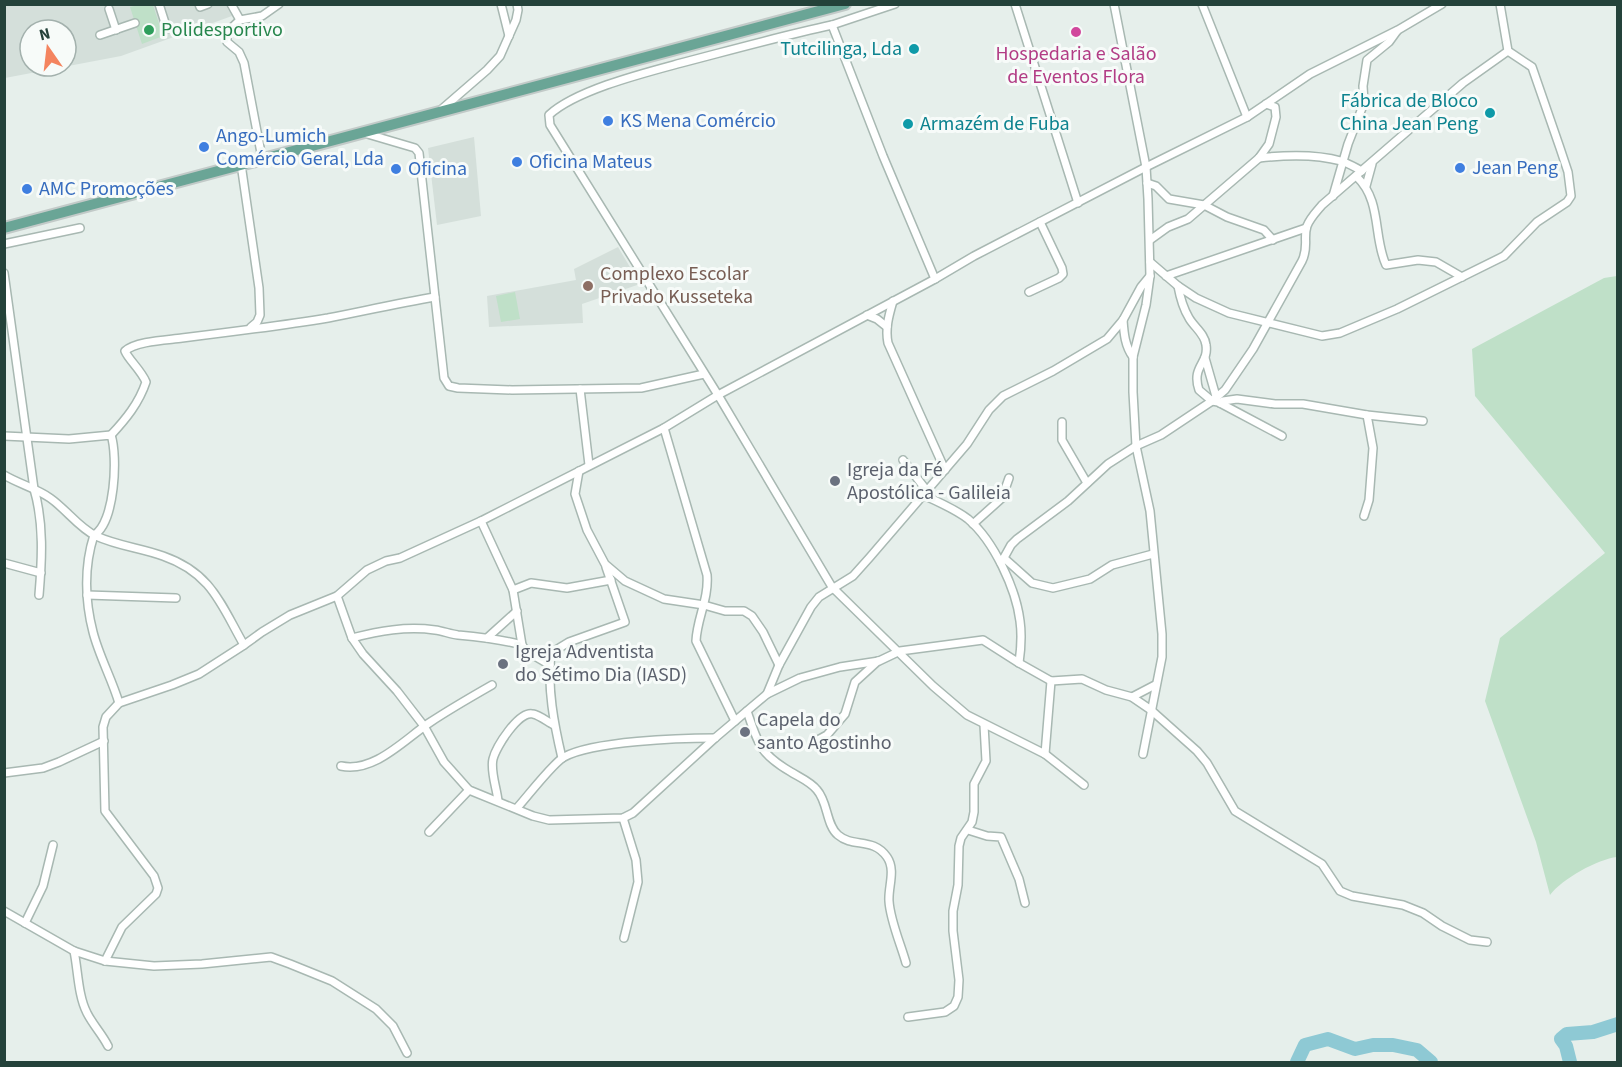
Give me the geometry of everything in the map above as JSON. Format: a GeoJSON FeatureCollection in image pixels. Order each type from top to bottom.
{"type":"FeatureCollection","features":[{"type":"Feature","properties":{"kind":"main road"},"geometry":{"type":"LineString","coordinates":[[4,228],[845,4]]}},
{"type":"Feature","properties":{"kind":"street"},"geometry":{"type":"LineString","coordinates":[[159,4],[167,29]]}},
{"type":"Feature","properties":{"kind":"street"},"geometry":{"type":"LineString","coordinates":[[199,4],[200,7],[208,4]]}},
{"type":"Feature","properties":{"kind":"street"},"geometry":{"type":"LineString","coordinates":[[231,4],[240,20]]}},
{"type":"Feature","properties":{"kind":"street"},"geometry":{"type":"LineString","coordinates":[[262,159],[244,63],[239,52],[227,42],[227,32],[240,20],[262,16],[279,4]]}},
{"type":"Feature","properties":{"kind":"street"},"geometry":{"type":"LineString","coordinates":[[501,4],[509,36]]}},
{"type":"Feature","properties":{"kind":"street"},"geometry":{"type":"LineString","coordinates":[[438,113],[500,56],[516,20],[517,4]]}},
{"type":"Feature","properties":{"kind":"street"},"geometry":{"type":"LineString","coordinates":[[895,4],[832,25],[774,38],[623,79],[559,106],[549,115],[550,124],[718,395],[832,587],[900,651],[933,686],[967,715],[1046,754],[1084,784]]}},
{"type":"Feature","properties":{"kind":"street"},"geometry":{"type":"LineString","coordinates":[[1015,4],[1078,203]]}},
{"type":"Feature","properties":{"kind":"street"},"geometry":{"type":"LineString","coordinates":[[1114,4],[1146,167],[1150,240],[1150,276],[1134,357],[1136,446],[1150,511],[1162,634],[1162,657],[1143,754]]}},
{"type":"Feature","properties":{"kind":"street"},"geometry":{"type":"LineString","coordinates":[[1202,4],[1247,117]]}},
{"type":"Feature","properties":{"kind":"street"},"geometry":{"type":"LineString","coordinates":[[105,961],[122,927],[156,894],[158,888],[154,876],[105,811],[104,727],[106,717],[119,703],[172,686],[199,674],[290,615],[337,596],[367,570],[386,561],[400,558],[481,520],[664,428],[718,395],[974,256],[1247,117],[1310,74],[1398,30],[1442,4]]}},
{"type":"Feature","properties":{"kind":"street"},"geometry":{"type":"LineString","coordinates":[[1150,262],[1196,298],[1229,313],[1322,336],[1340,333],[1397,309],[1504,256],[1538,222],[1567,202],[1571,196],[1563,156],[1532,67],[1508,51],[1500,4]]}},
{"type":"Feature","properties":{"kind":"street"},"geometry":{"type":"LineString","coordinates":[[109,9],[116,30]]}},
{"type":"Feature","properties":{"kind":"street"},"geometry":{"type":"LineString","coordinates":[[100,35],[135,23]]}},
{"type":"Feature","properties":{"kind":"street"},"geometry":{"type":"LineString","coordinates":[[832,25],[883,156],[935,279]]}},
{"type":"Feature","properties":{"kind":"street"},"geometry":{"type":"LineString","coordinates":[[1333,196],[1359,111],[1364,103],[1363,86],[1367,60],[1389,42],[1398,30]]}},
{"type":"Feature","properties":{"kind":"street"},"geometry":{"type":"LineString","coordinates":[[1354,50],[1367,60]]}},
{"type":"Feature","properties":{"kind":"street"},"geometry":{"type":"LineString","coordinates":[[1002,560],[1017,539],[1068,501],[1108,464],[1216,401],[1230,385],[1307,251],[1306,228],[1310,219],[1333,196],[1463,83],[1508,51]]}},
{"type":"Feature","properties":{"kind":"street"},"geometry":{"type":"LineString","coordinates":[[619,65],[623,79]]}},
{"type":"Feature","properties":{"kind":"street"},"geometry":{"type":"LineString","coordinates":[[1150,240],[1168,227],[1188,219],[1260,158],[1269,144],[1277,111],[1275,107],[1266,104]]}},
{"type":"Feature","properties":{"kind":"street"},"geometry":{"type":"LineString","coordinates":[[363,132],[415,148],[419,153],[444,378],[449,386],[512,390],[641,388],[704,375]]}},
{"type":"Feature","properties":{"kind":"street"},"geometry":{"type":"LineString","coordinates":[[1269,144],[1280,155]]}},
{"type":"Feature","properties":{"kind":"street"},"geometry":{"type":"LineString","coordinates":[[1260,158],[1280,155],[1323,157],[1343,161],[1360,174],[1366,186],[1377,220],[1386,265],[1418,260],[1436,262],[1462,277]]}},
{"type":"Feature","properties":{"kind":"street"},"geometry":{"type":"LineString","coordinates":[[241,164],[259,288],[260,315],[257,322],[249,328]]}},
{"type":"Feature","properties":{"kind":"street"},"geometry":{"type":"LineString","coordinates":[[1366,186],[1372,164]]}},
{"type":"Feature","properties":{"kind":"street"},"geometry":{"type":"LineString","coordinates":[[1147,183],[1156,186],[1169,198],[1204,205],[1227,217],[1264,231],[1273,240]]}},
{"type":"Feature","properties":{"kind":"street"},"geometry":{"type":"LineString","coordinates":[[1029,292],[1063,274],[1040,222]]}},
{"type":"Feature","properties":{"kind":"street"},"geometry":{"type":"LineString","coordinates":[[4,244],[80,228]]}},
{"type":"Feature","properties":{"kind":"street"},"geometry":{"type":"LineString","coordinates":[[1166,276],[1306,228]]}},
{"type":"Feature","properties":{"kind":"street"},"geometry":{"type":"LineString","coordinates":[[4,273],[34,489],[39,505],[41,573],[39,595]]}},
{"type":"Feature","properties":{"kind":"street"},"geometry":{"type":"LineString","coordinates":[[767,694],[779,665],[811,607],[832,587],[853,576],[967,444],[989,410],[1003,396],[1053,371],[1107,339],[1123,320],[1141,287],[1150,276]]}},
{"type":"Feature","properties":{"kind":"street"},"geometry":{"type":"LineString","coordinates":[[1178,286],[1181,301],[1189,318],[1205,339],[1207,346],[1205,358],[1196,377],[1199,390],[1282,436]]}},
{"type":"Feature","properties":{"kind":"street"},"geometry":{"type":"LineString","coordinates":[[4,436],[69,439],[111,435],[130,415],[142,396],[146,382],[141,370],[127,357],[125,351],[130,346],[324,318],[372,310],[388,304],[435,297]]}},
{"type":"Feature","properties":{"kind":"street"},"geometry":{"type":"LineString","coordinates":[[893,301],[887,327],[888,343],[945,470]]}},
{"type":"Feature","properties":{"kind":"street"},"geometry":{"type":"LineString","coordinates":[[867,315],[887,327]]}},
{"type":"Feature","properties":{"kind":"street"},"geometry":{"type":"LineString","coordinates":[[1123,320],[1125,340],[1128,350],[1134,357]]}},
{"type":"Feature","properties":{"kind":"street"},"geometry":{"type":"LineString","coordinates":[[1205,358],[1216,401]]}},
{"type":"Feature","properties":{"kind":"street"},"geometry":{"type":"LineString","coordinates":[[580,389],[589,465]]}},
{"type":"Feature","properties":{"kind":"street"},"geometry":{"type":"LineString","coordinates":[[1216,401],[1237,399],[1275,404],[1303,404],[1367,415],[1423,421]]}},
{"type":"Feature","properties":{"kind":"street"},"geometry":{"type":"LineString","coordinates":[[1365,516],[1369,500],[1373,448],[1367,415]]}},
{"type":"Feature","properties":{"kind":"street"},"geometry":{"type":"LineString","coordinates":[[1062,422],[1062,441],[1087,483]]}},
{"type":"Feature","properties":{"kind":"street"},"geometry":{"type":"LineString","coordinates":[[664,428],[707,575],[708,589],[696,642],[735,721]]}},
{"type":"Feature","properties":{"kind":"street"},"geometry":{"type":"LineString","coordinates":[[111,435],[112,503],[99,532],[94,535],[88,553],[87,595],[93,633],[119,703]]}},
{"type":"Feature","properties":{"kind":"street"},"geometry":{"type":"LineString","coordinates":[[903,459],[925,493],[956,510],[973,524],[1002,560],[1032,584],[1053,588],[1090,579],[1112,565],[1154,554]]}},
{"type":"Feature","properties":{"kind":"street"},"geometry":{"type":"LineString","coordinates":[[562,758],[554,725],[551,653],[554,649],[569,642],[625,622],[605,564],[587,530],[575,494],[579,471]]}},
{"type":"Feature","properties":{"kind":"street"},"geometry":{"type":"LineString","coordinates":[[4,475],[49,498],[94,535],[124,547],[163,556],[198,575],[222,603],[244,645]]}},
{"type":"Feature","properties":{"kind":"street"},"geometry":{"type":"LineString","coordinates":[[973,524],[1002,498],[1009,478]]}},
{"type":"Feature","properties":{"kind":"street"},"geometry":{"type":"LineString","coordinates":[[481,520],[513,590],[522,645],[526,651],[550,665]]}},
{"type":"Feature","properties":{"kind":"street"},"geometry":{"type":"LineString","coordinates":[[1002,560],[1020,621],[1022,642],[1019,663]]}},
{"type":"Feature","properties":{"kind":"street"},"geometry":{"type":"LineString","coordinates":[[4,563],[41,573]]}},
{"type":"Feature","properties":{"kind":"street"},"geometry":{"type":"LineString","coordinates":[[605,564],[625,581],[664,599],[705,605],[725,611],[744,611],[752,616],[773,650],[779,665]]}},
{"type":"Feature","properties":{"kind":"street"},"geometry":{"type":"LineString","coordinates":[[513,590],[531,583],[567,588],[611,580]]}},
{"type":"Feature","properties":{"kind":"street"},"geometry":{"type":"LineString","coordinates":[[87,595],[176,598]]}},
{"type":"Feature","properties":{"kind":"street"},"geometry":{"type":"LineString","coordinates":[[337,596],[352,638],[424,726],[444,762],[469,790],[533,816],[549,820],[623,819],[633,813],[714,738],[767,694],[800,678],[840,667],[879,661]]}},
{"type":"Feature","properties":{"kind":"street"},"geometry":{"type":"LineString","coordinates":[[487,638],[517,611]]}},
{"type":"Feature","properties":{"kind":"street"},"geometry":{"type":"LineString","coordinates":[[352,638],[385,630],[413,629],[502,639],[522,645]]}},
{"type":"Feature","properties":{"kind":"street"},"geometry":{"type":"LineString","coordinates":[[816,741],[827,735],[845,714],[855,682],[879,661],[900,651],[983,640],[1051,681],[1082,679],[1106,690],[1132,697],[1197,751],[1207,763],[1235,811],[1322,864],[1340,891],[1352,896],[1403,905],[1423,913],[1442,926],[1470,940],[1487,942]]}},
{"type":"Feature","properties":{"kind":"street"},"geometry":{"type":"LineString","coordinates":[[1046,754],[1051,681]]}},
{"type":"Feature","properties":{"kind":"street"},"geometry":{"type":"LineString","coordinates":[[341,766],[354,768],[381,757],[424,726],[492,685]]}},
{"type":"Feature","properties":{"kind":"street"},"geometry":{"type":"LineString","coordinates":[[1132,697],[1155,685]]}},
{"type":"Feature","properties":{"kind":"street"},"geometry":{"type":"LineString","coordinates":[[747,711],[763,752],[818,790],[833,829],[839,836],[880,849],[889,859],[892,881],[889,902],[906,963]]}},
{"type":"Feature","properties":{"kind":"street"},"geometry":{"type":"LineString","coordinates":[[498,801],[493,759],[508,730],[526,715],[533,714],[554,725]]}},
{"type":"Feature","properties":{"kind":"street"},"geometry":{"type":"LineString","coordinates":[[908,1017],[945,1012],[954,1006],[958,997],[959,980],[953,911],[958,885],[959,846],[974,812],[974,784],[986,761],[984,725]]}},
{"type":"Feature","properties":{"kind":"street"},"geometry":{"type":"LineString","coordinates":[[517,808],[562,758],[615,745],[714,738]]}},
{"type":"Feature","properties":{"kind":"street"},"geometry":{"type":"LineString","coordinates":[[4,773],[43,768],[104,741]]}},
{"type":"Feature","properties":{"kind":"street"},"geometry":{"type":"LineString","coordinates":[[429,832],[469,790]]}},
{"type":"Feature","properties":{"kind":"street"},"geometry":{"type":"LineString","coordinates":[[623,819],[636,861],[638,882],[624,938]]}},
{"type":"Feature","properties":{"kind":"street"},"geometry":{"type":"LineString","coordinates":[[968,830],[987,836],[1001,837],[1019,879],[1025,903]]}},
{"type":"Feature","properties":{"kind":"street"},"geometry":{"type":"LineString","coordinates":[[26,923],[43,886],[53,845]]}},
{"type":"Feature","properties":{"kind":"street"},"geometry":{"type":"LineString","coordinates":[[4,911],[74,951],[105,961],[154,966],[271,957],[332,981],[376,1009],[393,1026],[407,1053]]}},
{"type":"Feature","properties":{"kind":"street"},"geometry":{"type":"LineString","coordinates":[[74,951],[83,1003],[87,1014],[103,1035],[108,1046]]}},
{"type":"Feature","properties":{"kind":"shaded area"},"geometry":{"type":"Polygon","coordinates":[[[225,4],[232,16],[121,56],[78,64],[78,18],[18,18],[18,76],[5,78],[5,5],[225,4]]]}},
{"type":"Feature","properties":{"kind":"shaded area"},"geometry":{"type":"Polygon","coordinates":[[[474,137],[481,216],[437,225],[428,148],[474,137]]]}},
{"type":"Feature","properties":{"kind":"shaded area","name":"Complexo Escolar Privado Kusseteka"},"geometry":{"type":"Polygon","coordinates":[[[618,247],[640,284],[582,304],[583,323],[489,327],[487,296],[576,280],[574,269],[618,247]]]}},
{"type":"Feature","properties":{"kind":"green space","name":"Polidesportivo"},"geometry":{"type":"Polygon","coordinates":[[[153,5],[163,36],[142,44],[130,7],[153,5]]]}},
{"type":"Feature","properties":{"kind":"green space"},"geometry":{"type":"Polygon","coordinates":[[[1617,276],[1617,857],[1581,871],[1550,895],[1536,842],[1485,701],[1500,638],[1605,553],[1475,396],[1472,349],[1604,278],[1617,276]]]}},
{"type":"Feature","properties":{"kind":"green space"},"geometry":{"type":"Polygon","coordinates":[[[515,292],[520,319],[501,322],[496,296],[515,292]]]}},
{"type":"Feature","properties":{"kind":"waterway"},"geometry":{"type":"LineString","coordinates":[[1570,1062],[1566,1046],[1561,1039],[1567,1034],[1593,1032],[1618,1024]]}},
{"type":"Feature","properties":{"kind":"waterway"},"geometry":{"type":"LineString","coordinates":[[1297,1062],[1305,1045],[1328,1039],[1355,1049],[1373,1045],[1393,1045],[1417,1050],[1431,1062]]}},
{"type":"Feature","properties":{"kind":"place","name":"Polidesportivo"},"geometry":{"type":"Point","coordinates":[149,30]}},
{"type":"Feature","properties":{"kind":"place","name":"Hospedaria e Salão de Eventos Flora"},"geometry":{"type":"Point","coordinates":[1076,32]}},
{"type":"Feature","properties":{"kind":"place","name":"Tutcilinga, Lda"},"geometry":{"type":"Point","coordinates":[914,49]}},
{"type":"Feature","properties":{"kind":"place","name":"Fábrica de Bloco China Jean Peng"},"geometry":{"type":"Point","coordinates":[1490,113]}},
{"type":"Feature","properties":{"kind":"place","name":"KS Mena Comércio"},"geometry":{"type":"Point","coordinates":[608,121]}},
{"type":"Feature","properties":{"kind":"place","name":"Armazém de Fuba"},"geometry":{"type":"Point","coordinates":[908,124]}},
{"type":"Feature","properties":{"kind":"place","name":"Ango-Lumich Comércio Geral, Lda"},"geometry":{"type":"Point","coordinates":[204,147]}},
{"type":"Feature","properties":{"kind":"place","name":"Oficina Mateus"},"geometry":{"type":"Point","coordinates":[517,162]}},
{"type":"Feature","properties":{"kind":"place","name":"Jean Peng"},"geometry":{"type":"Point","coordinates":[1460,168]}},
{"type":"Feature","properties":{"kind":"place","name":"Oficina"},"geometry":{"type":"Point","coordinates":[396,169]}},
{"type":"Feature","properties":{"kind":"place","name":"AMC Promoções"},"geometry":{"type":"Point","coordinates":[27,189]}},
{"type":"Feature","properties":{"kind":"place","name":"Complexo Escolar Privado Kusseteka"},"geometry":{"type":"Point","coordinates":[588,286]}},
{"type":"Feature","properties":{"kind":"place","name":"Igreja da Fé Apostólica - Galileia"},"geometry":{"type":"Point","coordinates":[835,481]}},
{"type":"Feature","properties":{"kind":"place","name":"Igreja Adventista do Sétimo Dia (IASD)"},"geometry":{"type":"Point","coordinates":[503,664]}},
{"type":"Feature","properties":{"kind":"place","name":"Capela do santo Agostinho"},"geometry":{"type":"Point","coordinates":[745,732]}}]}
